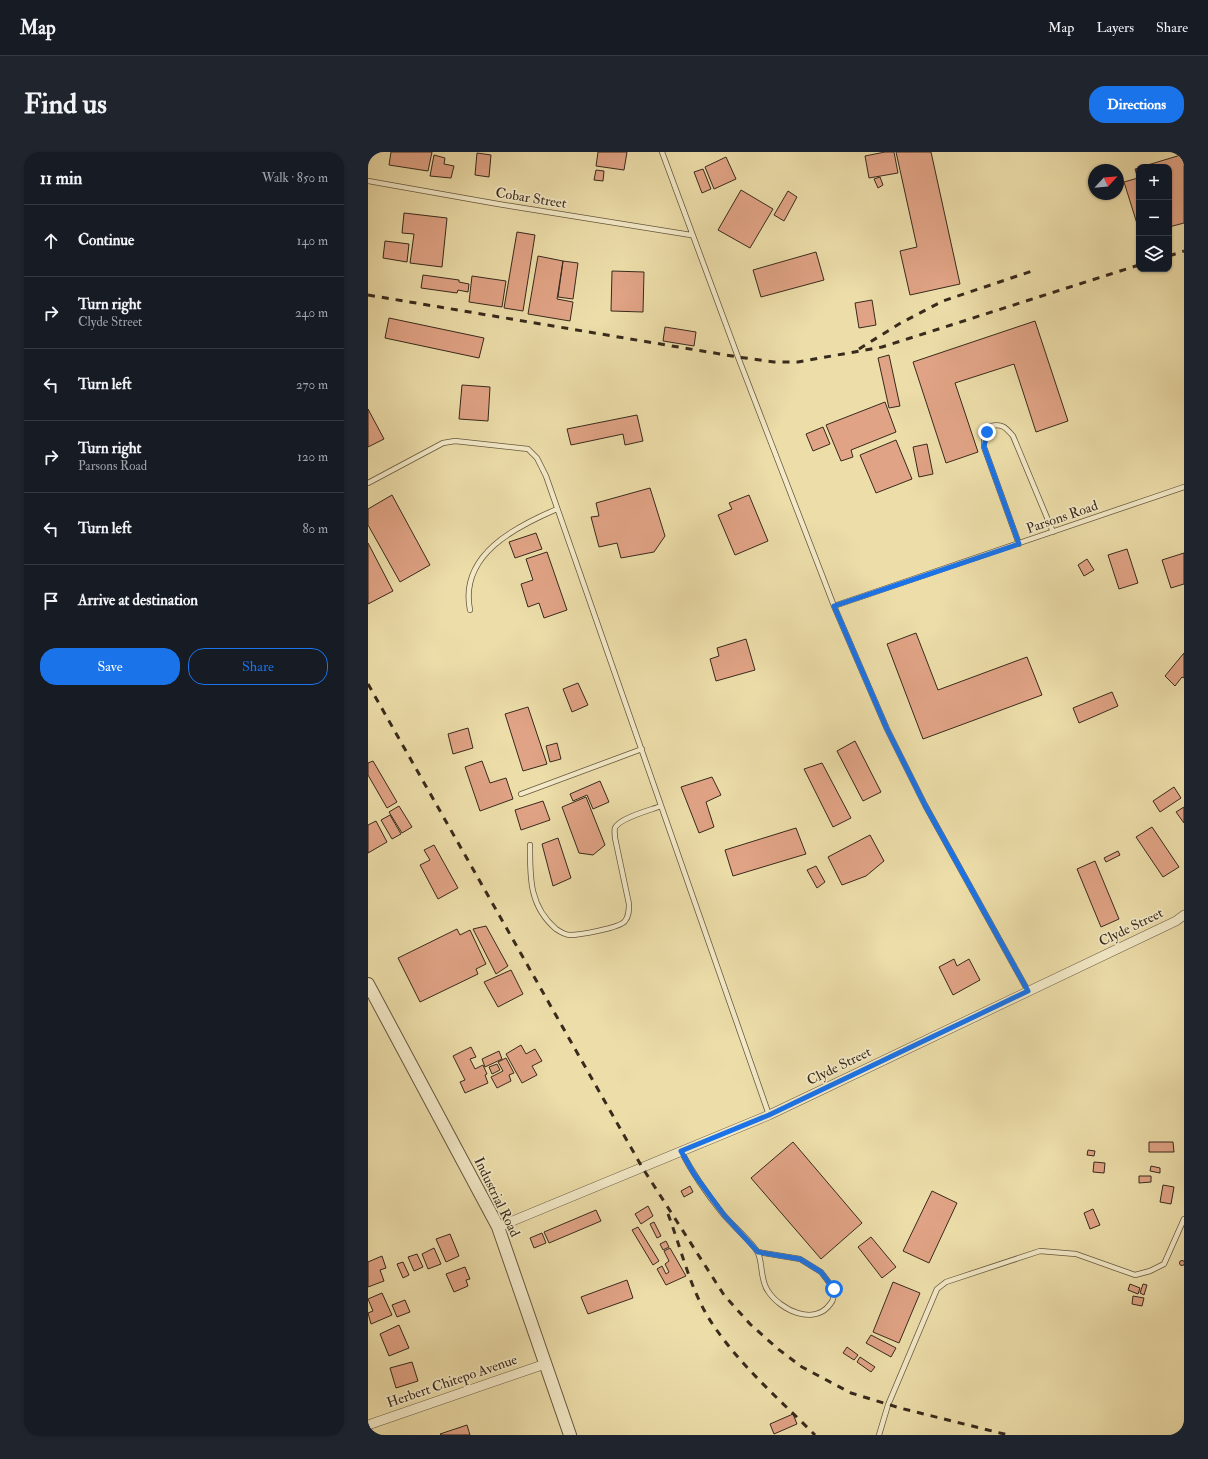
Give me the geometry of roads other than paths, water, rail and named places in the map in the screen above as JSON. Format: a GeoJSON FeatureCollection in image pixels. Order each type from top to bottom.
{"type":"FeatureCollection","features":[{"type":"Feature","properties":{"kind":"street","name":"Clyde Street"},"geometry":{"type":"LineString","coordinates":[[498,1228],[769,1115],[1176,921],[1184,915]]}},
{"type":"Feature","properties":{"kind":"street","name":"Industrial Road"},"geometry":{"type":"LineString","coordinates":[[368,984],[498,1228],[544,1364],[570,1435]]}},
{"type":"Feature","properties":{"kind":"street","name":"Herbert Chitepo Avenue"},"geometry":{"type":"LineString","coordinates":[[369,1422],[544,1364]]}},
{"type":"Feature","properties":{"kind":"lane"},"geometry":{"type":"LineString","coordinates":[[662,152],[691,235],[834,606],[887,729],[925,805],[1028,991]]}},
{"type":"Feature","properties":{"kind":"lane","name":"Cobar Street"},"geometry":{"type":"LineString","coordinates":[[368,181],[498,204],[691,235]]}},
{"type":"Feature","properties":{"kind":"lane"},"geometry":{"type":"LineString","coordinates":[[1019,544],[984,447],[984,440],[990,426],[998,424],[1005,427],[1012,436],[1053,532]]}},
{"type":"Feature","properties":{"kind":"lane"},"geometry":{"type":"LineString","coordinates":[[368,483],[443,442],[455,441],[528,449],[537,458],[546,476],[769,1115]]}},
{"type":"Feature","properties":{"kind":"lane","name":"Parsons Road"},"geometry":{"type":"LineString","coordinates":[[834,606],[1184,487]]}},
{"type":"Feature","properties":{"kind":"lane"},"geometry":{"type":"LineString","coordinates":[[470,610],[468,596],[470,583],[477,567],[488,550],[503,537],[519,527],[557,509]]}},
{"type":"Feature","properties":{"kind":"lane"},"geometry":{"type":"LineString","coordinates":[[520,794],[642,750]]}},
{"type":"Feature","properties":{"kind":"lane"},"geometry":{"type":"LineString","coordinates":[[530,845],[530,885],[538,905],[553,926],[569,935],[617,926],[625,922],[629,912],[629,904],[615,838],[615,828],[620,822],[661,806]]}},
{"type":"Feature","properties":{"kind":"lane"},"geometry":{"type":"LineString","coordinates":[[681,1151],[694,1174],[724,1215],[758,1252],[761,1272],[767,1291],[786,1307],[805,1316],[823,1312],[832,1302],[834,1289],[821,1272],[800,1259],[758,1252]]}},
{"type":"Feature","properties":{"kind":"lane"},"geometry":{"type":"LineString","coordinates":[[879,1435],[888,1405],[937,1289],[946,1282],[1040,1251],[1076,1254],[1135,1275],[1150,1271],[1164,1264],[1184,1219]]}},
{"type":"Feature","properties":{"kind":"railway"},"geometry":{"type":"LineString","coordinates":[[1172,255],[1184,251]]}},
{"type":"Feature","properties":{"kind":"railway"},"geometry":{"type":"LineString","coordinates":[[368,295],[738,357],[774,362],[798,362],[882,347],[1136,266]]}},
{"type":"Feature","properties":{"kind":"railway"},"geometry":{"type":"LineString","coordinates":[[859,349],[899,324],[943,301],[1035,270]]}},
{"type":"Feature","properties":{"kind":"railway"},"geometry":{"type":"LineString","coordinates":[[368,684],[642,1167],[724,1295],[750,1324],[778,1349],[802,1367],[851,1393],[900,1408],[1008,1435]]}},
{"type":"Feature","properties":{"kind":"railway"},"geometry":{"type":"LineString","coordinates":[[668,1214],[690,1279],[708,1317],[744,1364],[815,1435]]}}]}
